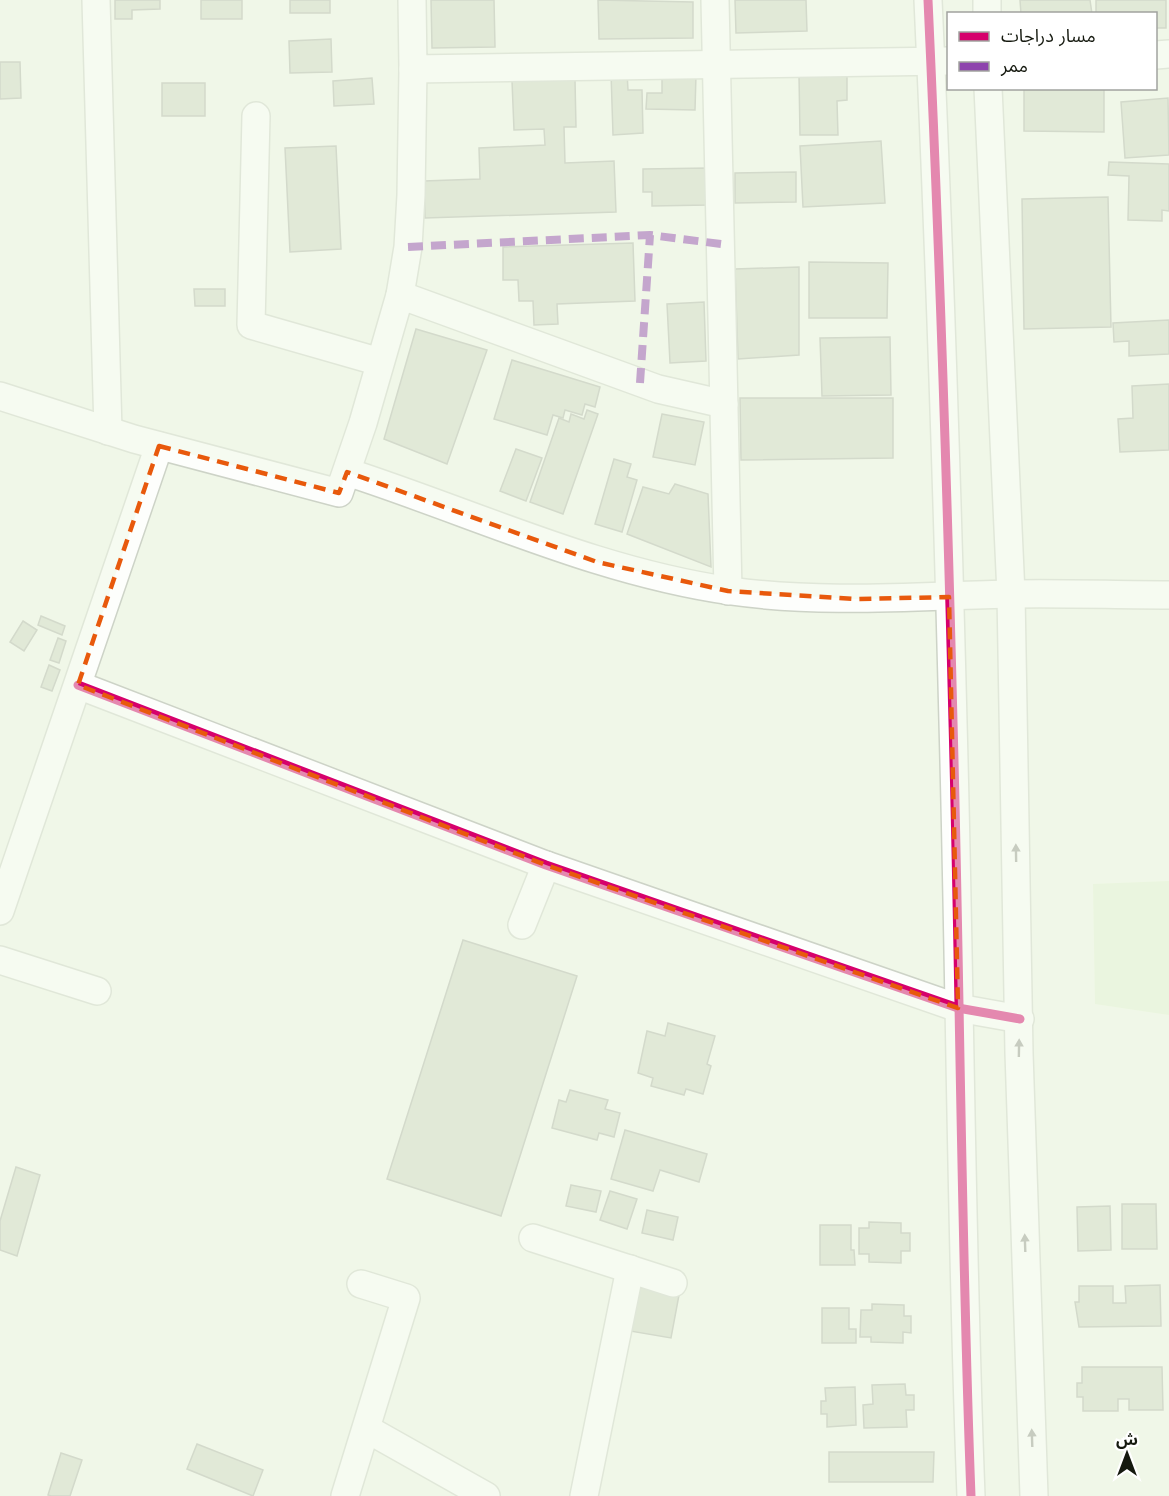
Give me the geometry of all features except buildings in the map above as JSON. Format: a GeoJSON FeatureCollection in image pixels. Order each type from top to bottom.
{"type":"FeatureCollection","features":[{"type":"Feature","properties":{"kind":"street"},"geometry":{"type":"LineString","coordinates":[[96,0],[108,431]]}},
{"type":"Feature","properties":{"kind":"street"},"geometry":{"type":"LineString","coordinates":[[0,396],[159,446],[339,493],[400,295],[408,247],[411,195],[412,0]]}},
{"type":"Feature","properties":{"kind":"street"},"geometry":{"type":"LineString","coordinates":[[716,0],[728,591]]}},
{"type":"Feature","properties":{"kind":"street"},"geometry":{"type":"LineString","coordinates":[[928,0],[940,61],[949,597],[971,1496]]}},
{"type":"Feature","properties":{"kind":"street"},"geometry":{"type":"LineString","coordinates":[[413,69],[940,61]]}},
{"type":"Feature","properties":{"kind":"street"},"geometry":{"type":"LineString","coordinates":[[988,90],[1011,594],[1019,1053],[1034,1496]]}},
{"type":"Feature","properties":{"kind":"street"},"geometry":{"type":"LineString","coordinates":[[256,116],[251,325],[380,362]]}},
{"type":"Feature","properties":{"kind":"street"},"geometry":{"type":"LineString","coordinates":[[400,295],[658,389],[724,404]]}},
{"type":"Feature","properties":{"kind":"street"},"geometry":{"type":"LineString","coordinates":[[0,911],[159,446]]}},
{"type":"Feature","properties":{"kind":"street"},"geometry":{"type":"LineString","coordinates":[[347,472],[424,497],[597,562],[728,591],[787,597],[843,599],[1011,594],[1169,595]]}},
{"type":"Feature","properties":{"kind":"street"},"geometry":{"type":"LineString","coordinates":[[78,685],[546,865],[958,1008],[1020,1019]]}},
{"type":"Feature","properties":{"kind":"street"},"geometry":{"type":"LineString","coordinates":[[522,925],[546,865]]}},
{"type":"Feature","properties":{"kind":"street"},"geometry":{"type":"LineString","coordinates":[[0,960],[97,991]]}},
{"type":"Feature","properties":{"kind":"street"},"geometry":{"type":"LineString","coordinates":[[533,1238],[673,1283]]}},
{"type":"Feature","properties":{"kind":"street"},"geometry":{"type":"LineString","coordinates":[[584,1496],[630,1269]]}},
{"type":"Feature","properties":{"kind":"street"},"geometry":{"type":"LineString","coordinates":[[345,1496],[406,1298],[361,1284]]}},
{"type":"Feature","properties":{"kind":"street"},"geometry":{"type":"LineString","coordinates":[[367,1429],[486,1496]]}},
{"type":"Feature","properties":{"kind":"highlighted area"},"geometry":{"type":"Polygon","coordinates":[[[159,446],[339,493],[347,472],[597,562],[728,591],[855,599],[949,597],[958,1008],[546,865],[78,685],[159,446]]]}},
{"type":"Feature","properties":{"kind":"green space"},"geometry":{"type":"Polygon","coordinates":[[[1169,881],[1169,1015],[1095,1004],[1093,884],[1169,881]]]}},
{"type":"Feature","properties":{"kind":"marked path"},"geometry":{"type":"LineString","coordinates":[[408,247],[650,235],[721,244]]}},
{"type":"Feature","properties":{"kind":"marked path"},"geometry":{"type":"LineString","coordinates":[[640,383],[650,235]]}},
{"type":"Feature","properties":{"kind":"cycle path"},"geometry":{"type":"LineString","coordinates":[[928,0],[948,541],[971,1496]]}},
{"type":"Feature","properties":{"kind":"cycle path"},"geometry":{"type":"LineString","coordinates":[[78,685],[546,865],[958,1008],[1020,1019]]}}]}
